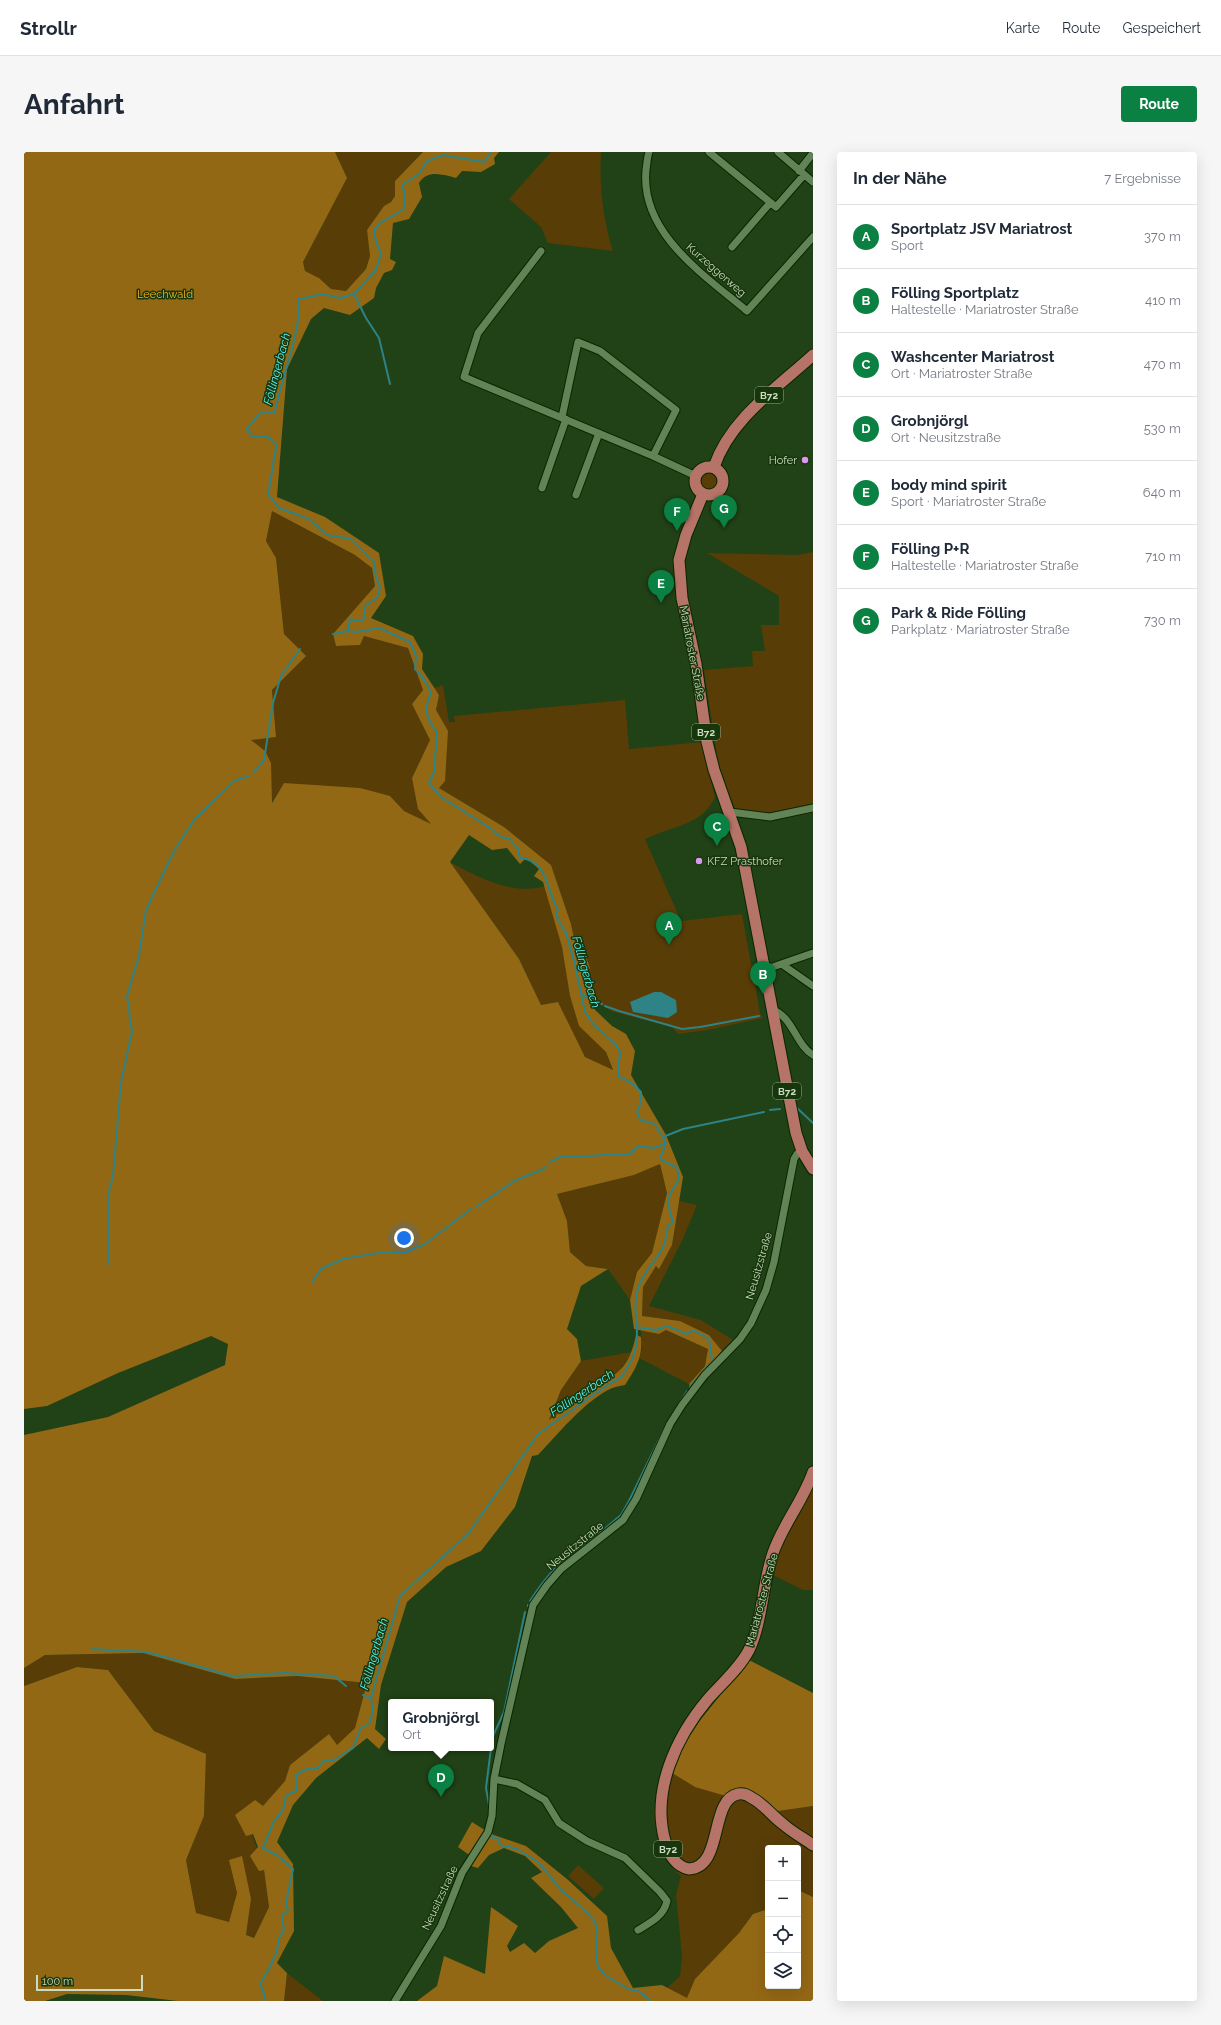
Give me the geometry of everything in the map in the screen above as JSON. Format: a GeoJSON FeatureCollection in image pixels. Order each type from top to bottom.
{"type":"FeatureCollection","features":[{"type":"Feature","properties":{"kind":"main road","name":"B72"},"geometry":{"type":"LineString","coordinates":[[714,467],[728,437],[743,419],[813,355]]}},
{"type":"Feature","properties":{"kind":"main road"},"geometry":{"type":"LineString","coordinates":[[714,467],[718,469],[724,477],[722,488],[714,494],[703,494],[696,486],[696,476],[701,469],[714,467]]}},
{"type":"Feature","properties":{"kind":"main road","name":"Mariatroster Straße"},"geometry":{"type":"LineString","coordinates":[[703,494],[686,535],[679,560],[679,574],[684,609],[696,664],[707,742],[714,770],[730,812],[741,847],[793,1120],[802,1151],[813,1169]]}},
{"type":"Feature","properties":{"kind":"main road","name":"Mariatroster Straße"},"geometry":{"type":"LineString","coordinates":[[813,1472],[808,1484],[780,1534],[772,1555],[758,1621],[750,1648],[737,1668],[707,1701],[671,1758],[663,1792],[661,1812],[662,1833],[666,1846],[677,1863],[685,1869],[699,1867],[706,1860],[722,1810],[729,1799],[739,1794],[745,1794],[754,1799],[783,1824],[813,1845]]}},
{"type":"Feature","properties":{"kind":"street","name":"Kurzeggerweg"},"geometry":{"type":"LineString","coordinates":[[649,152],[645,179],[648,201],[658,224],[676,250],[747,311],[813,237]]}},
{"type":"Feature","properties":{"kind":"street"},"geometry":{"type":"LineString","coordinates":[[709,152],[776,207],[801,173],[813,153]]}},
{"type":"Feature","properties":{"kind":"street"},"geometry":{"type":"LineString","coordinates":[[778,152],[813,182]]}},
{"type":"Feature","properties":{"kind":"street"},"geometry":{"type":"LineString","coordinates":[[732,247],[770,203]]}},
{"type":"Feature","properties":{"kind":"street"},"geometry":{"type":"LineString","coordinates":[[541,251],[478,333],[464,377],[600,433],[696,476]]}},
{"type":"Feature","properties":{"kind":"street"},"geometry":{"type":"LineString","coordinates":[[542,488],[564,418],[578,342],[600,351],[676,410],[653,456]]}},
{"type":"Feature","properties":{"kind":"street"},"geometry":{"type":"LineString","coordinates":[[576,495],[600,433]]}},
{"type":"Feature","properties":{"kind":"street"},"geometry":{"type":"LineString","coordinates":[[730,812],[770,817],[813,808]]}},
{"type":"Feature","properties":{"kind":"street"},"geometry":{"type":"LineString","coordinates":[[764,970],[783,965],[813,953]]}},
{"type":"Feature","properties":{"kind":"street"},"geometry":{"type":"LineString","coordinates":[[783,965],[813,986]]}},
{"type":"Feature","properties":{"kind":"street"},"geometry":{"type":"LineString","coordinates":[[771,1009],[780,1012],[804,1049],[813,1055]]}},
{"type":"Feature","properties":{"kind":"street","name":"Neusitzstraße"},"geometry":{"type":"LineString","coordinates":[[395,2001],[441,1926],[462,1873],[488,1832],[492,1816],[494,1779],[533,1605],[547,1585],[561,1569],[623,1520],[636,1499],[670,1424],[682,1404],[704,1376],[740,1340],[751,1323],[757,1312],[774,1262],[794,1159],[796,1154],[802,1151]]}},
{"type":"Feature","properties":{"kind":"street"},"geometry":{"type":"LineString","coordinates":[[494,1779],[517,1784],[545,1800],[559,1823],[587,1841],[625,1858],[660,1892],[668,1901],[666,1909],[653,1922],[638,1930]]}},
{"type":"Feature","properties":{"kind":"shaded area"},"geometry":{"type":"Polygon","coordinates":[[[335,152],[423,152],[395,181],[395,196],[391,202],[384,206],[367,230],[370,256],[366,269],[346,291],[331,289],[319,278],[305,271],[303,262],[347,178],[335,152]]]}},
{"type":"Feature","properties":{"kind":"shaded area"},"geometry":{"type":"Polygon","coordinates":[[[551,152],[601,152],[602,202],[613,251],[548,243],[541,227],[509,199],[551,152]]]}},
{"type":"Feature","properties":{"kind":"shaded area"},"geometry":{"type":"Polygon","coordinates":[[[710,470],[718,473],[721,481],[718,489],[710,492],[702,489],[699,481],[702,473],[710,470]]]}},
{"type":"Feature","properties":{"kind":"shaded area"},"geometry":{"type":"Polygon","coordinates":[[[272,511],[355,555],[372,568],[375,586],[333,634],[336,646],[360,645],[364,636],[408,648],[423,690],[412,704],[430,740],[412,778],[432,825],[404,811],[390,796],[284,783],[271,803],[250,740],[276,737],[272,690],[305,656],[284,634],[276,558],[266,541],[272,511]]]}},
{"type":"Feature","properties":{"kind":"shaded area"},"geometry":{"type":"Polygon","coordinates":[[[813,552],[813,813],[767,820],[749,818],[738,815],[723,781],[718,762],[704,670],[753,666],[752,651],[765,651],[761,625],[779,625],[779,596],[707,553],[797,555],[813,552]]]}},
{"type":"Feature","properties":{"kind":"shaded area"},"geometry":{"type":"Polygon","coordinates":[[[443,685],[449,722],[455,722],[454,716],[625,700],[629,749],[701,742],[715,797],[710,806],[703,814],[685,824],[645,839],[681,921],[742,914],[760,1013],[763,1018],[708,1030],[678,1034],[672,1027],[614,1012],[593,1001],[595,997],[586,972],[585,955],[576,948],[571,924],[551,865],[504,827],[439,788],[448,732],[436,710],[439,695],[434,688],[443,685]]]}},
{"type":"Feature","properties":{"kind":"shaded area"},"geometry":{"type":"Polygon","coordinates":[[[450,862],[484,879],[508,887],[521,889],[545,886],[562,947],[570,996],[579,1026],[606,1052],[613,1071],[585,1057],[558,1002],[541,1005],[519,959],[450,862]]]}},
{"type":"Feature","properties":{"kind":"shaded area"},"geometry":{"type":"Polygon","coordinates":[[[660,1164],[667,1193],[652,1253],[637,1272],[630,1300],[608,1269],[586,1266],[570,1252],[567,1221],[557,1194],[634,1175],[660,1164]]]}},
{"type":"Feature","properties":{"kind":"shaded area"},"geometry":{"type":"Polygon","coordinates":[[[679,1201],[697,1205],[682,1241],[649,1306],[701,1320],[733,1340],[722,1351],[709,1335],[680,1321],[642,1316],[643,1287],[656,1266],[659,1268],[672,1245],[679,1201]]]}},
{"type":"Feature","properties":{"kind":"shaded area"},"geometry":{"type":"Polygon","coordinates":[[[641,1330],[659,1334],[666,1330],[708,1349],[705,1366],[689,1384],[639,1358],[642,1350],[641,1330]]]}},
{"type":"Feature","properties":{"kind":"shaded area"},"geometry":{"type":"Polygon","coordinates":[[[632,1352],[617,1375],[606,1379],[549,1421],[561,1390],[581,1361],[632,1352]]]}},
{"type":"Feature","properties":{"kind":"shaded area"},"geometry":{"type":"Polygon","coordinates":[[[813,1486],[813,1590],[803,1590],[771,1574],[783,1540],[813,1486]]]}},
{"type":"Feature","properties":{"kind":"shaded area"},"geometry":{"type":"Polygon","coordinates":[[[143,1653],[235,1679],[297,1676],[367,1683],[355,1728],[337,1745],[329,1734],[290,1765],[285,1781],[263,1807],[252,1834],[264,1870],[269,1907],[254,1938],[246,1935],[251,1899],[229,1860],[237,1893],[229,1923],[196,1913],[186,1860],[204,1816],[206,1754],[154,1731],[108,1670],[77,1667],[24,1686],[24,1668],[45,1655],[143,1653]]]}},
{"type":"Feature","properties":{"kind":"shaded area"},"geometry":{"type":"Polygon","coordinates":[[[672,1773],[695,1787],[761,1797],[778,1811],[813,1806],[813,1897],[801,1891],[801,1845],[765,1845],[765,1910],[753,1914],[739,1933],[695,1979],[687,1999],[667,1988],[680,1976],[682,1956],[676,1895],[681,1876],[666,1858],[657,1835],[654,1809],[661,1783],[672,1773]]]}},
{"type":"Feature","properties":{"kind":"shaded area"},"geometry":{"type":"Polygon","coordinates":[[[578,1865],[604,1888],[594,1899],[568,1876],[578,1865]]]}},
{"type":"Feature","properties":{"kind":"shaded area"},"geometry":{"type":"Polygon","coordinates":[[[287,1973],[323,2001],[284,2001],[287,1973]]]}},
{"type":"Feature","properties":{"kind":"green space","name":"Leechwald"},"geometry":{"type":"Polygon","coordinates":[[[24,152],[335,152],[347,178],[303,262],[305,271],[319,278],[331,289],[346,291],[366,269],[370,256],[367,230],[384,206],[391,202],[395,196],[395,181],[423,152],[499,152],[494,158],[495,164],[481,172],[462,171],[456,178],[431,174],[423,179],[419,183],[422,197],[409,219],[393,223],[390,259],[396,262],[392,270],[384,273],[376,288],[374,298],[350,315],[324,308],[311,319],[287,369],[277,497],[325,517],[379,553],[386,596],[371,618],[413,636],[423,654],[422,669],[439,695],[436,710],[448,731],[445,781],[439,788],[504,827],[551,865],[571,924],[576,948],[585,955],[590,968],[586,972],[595,997],[591,1006],[612,1026],[626,1034],[635,1051],[631,1075],[666,1135],[683,1177],[672,1245],[659,1269],[656,1266],[643,1287],[642,1316],[680,1321],[709,1335],[722,1351],[691,1388],[689,1384],[705,1366],[708,1349],[666,1330],[659,1334],[634,1329],[630,1300],[637,1272],[652,1253],[667,1193],[660,1164],[634,1175],[557,1194],[567,1221],[570,1252],[586,1266],[608,1269],[581,1286],[567,1329],[577,1339],[581,1361],[561,1390],[549,1420],[618,1372],[627,1362],[636,1335],[641,1337],[641,1351],[638,1362],[625,1385],[610,1389],[598,1396],[580,1411],[538,1455],[532,1456],[515,1507],[481,1551],[446,1567],[407,1602],[381,1685],[375,1729],[386,1739],[379,1749],[367,1738],[316,1778],[293,1805],[277,1842],[293,1864],[294,1931],[277,1963],[287,1973],[284,2001],[178,2001],[126,1995],[67,1994],[45,2001],[24,2001],[24,1686],[77,1667],[108,1670],[154,1731],[206,1754],[204,1816],[186,1860],[196,1913],[229,1922],[237,1893],[229,1860],[242,1856],[251,1899],[246,1935],[254,1938],[269,1907],[264,1870],[259,1871],[250,1856],[258,1847],[253,1834],[246,1836],[235,1815],[255,1800],[263,1806],[285,1781],[290,1765],[329,1734],[337,1745],[355,1728],[367,1683],[297,1676],[235,1679],[143,1653],[45,1655],[24,1668],[24,1435],[108,1417],[225,1365],[228,1344],[211,1336],[118,1373],[47,1406],[24,1409],[24,152]],[[272,511],[266,541],[276,558],[284,634],[306,656],[272,690],[276,737],[251,740],[265,751],[271,763],[272,803],[284,783],[360,788],[390,796],[404,811],[431,824],[418,809],[412,778],[430,740],[412,704],[423,690],[408,648],[364,636],[360,645],[336,646],[333,634],[375,586],[372,568],[355,555],[272,511]],[[469,835],[450,862],[519,959],[541,1005],[558,1002],[585,1057],[613,1070],[606,1052],[579,1026],[570,996],[562,947],[543,882],[534,876],[539,869],[526,858],[520,864],[507,848],[492,850],[469,835]]]}},
{"type":"Feature","properties":{"kind":"green space"},"geometry":{"type":"Polygon","coordinates":[[[749,1660],[813,1693],[813,1806],[778,1811],[761,1797],[726,1796],[695,1787],[672,1773],[681,1749],[701,1719],[749,1660]]]}},
{"type":"Feature","properties":{"kind":"green space"},"geometry":{"type":"Polygon","coordinates":[[[472,1822],[491,1834],[526,1846],[567,1879],[607,1916],[611,1948],[633,1988],[662,1985],[687,1998],[695,1979],[739,1933],[753,1914],[765,1910],[765,1989],[801,1989],[801,1891],[813,1897],[813,2001],[417,2001],[437,1986],[444,1956],[485,1974],[491,1907],[518,1926],[507,1946],[510,1952],[524,1943],[535,1953],[549,1941],[578,1928],[561,1907],[531,1878],[542,1872],[525,1856],[504,1848],[489,1855],[478,1868],[471,1866],[475,1859],[458,1847],[472,1822]]]}},
{"type":"Feature","properties":{"kind":"water"},"geometry":{"type":"Polygon","coordinates":[[[654,992],[661,992],[676,1000],[677,1012],[668,1018],[633,1012],[630,1002],[654,992]]]}},
{"type":"Feature","properties":{"kind":"waterway","name":"Föllingerbach"},"geometry":{"type":"LineString","coordinates":[[264,2001],[265,1996],[260,1984],[269,1969],[277,1951],[279,1938],[284,1930],[282,1915],[288,1911],[286,1903],[293,1869],[277,1855],[263,1848],[274,1821],[283,1810],[286,1796],[297,1790],[297,1774],[309,1768],[318,1768],[324,1760],[334,1760],[353,1748],[361,1728],[370,1723],[373,1709],[371,1698],[400,1596],[469,1533],[538,1434],[609,1384],[620,1378],[626,1371],[634,1353],[636,1344],[637,1335],[635,1307],[638,1288],[643,1276],[663,1246],[668,1225],[673,1223],[668,1204],[670,1194],[679,1179],[677,1168],[660,1159],[666,1143],[655,1124],[640,1120],[637,1110],[641,1103],[641,1092],[633,1084],[618,1076],[618,1062],[621,1053],[616,1045],[594,1025],[585,1012],[574,961],[566,933],[556,916],[558,910],[541,870],[536,864],[529,860],[520,858],[518,849],[510,839],[501,837],[487,826],[441,797],[429,783],[434,772],[437,732],[427,714],[427,704],[431,693],[424,679],[415,669],[416,656],[410,642],[379,628],[356,632],[348,631],[350,619],[357,621],[363,620],[365,616],[365,606],[377,598],[380,587],[376,578],[374,562],[351,539],[327,535],[309,519],[279,508],[268,494],[277,445],[267,436],[252,437],[247,429],[260,413],[275,412],[297,328],[299,299],[323,294],[340,298],[354,294],[376,270],[381,253],[376,242],[374,230],[380,223],[404,209],[405,194],[402,185],[419,174],[427,161],[443,155],[484,162],[491,152]]}},
{"type":"Feature","properties":{"kind":"waterway"},"geometry":{"type":"LineString","coordinates":[[354,294],[366,318],[379,338],[390,384]]}},
{"type":"Feature","properties":{"kind":"waterway"},"geometry":{"type":"LineString","coordinates":[[333,634],[347,631]]}},
{"type":"Feature","properties":{"kind":"waterway"},"geometry":{"type":"LineString","coordinates":[[254,772],[264,760],[273,703],[281,676],[300,649]]}},
{"type":"Feature","properties":{"kind":"waterway"},"geometry":{"type":"LineString","coordinates":[[109,1264],[108,1195],[113,1176],[121,1083],[132,1031],[127,996],[139,956],[146,910],[174,851],[194,820],[234,781],[249,776]]}},
{"type":"Feature","properties":{"kind":"waterway"},"geometry":{"type":"LineString","coordinates":[[581,994],[602,1004]]}},
{"type":"Feature","properties":{"kind":"waterway"},"geometry":{"type":"LineString","coordinates":[[605,1006],[682,1029],[759,1016]]}},
{"type":"Feature","properties":{"kind":"waterway"},"geometry":{"type":"LineString","coordinates":[[796,1107],[813,1123]]}},
{"type":"Feature","properties":{"kind":"waterway"},"geometry":{"type":"LineString","coordinates":[[770,1110],[780,1109]]}},
{"type":"Feature","properties":{"kind":"waterway"},"geometry":{"type":"LineString","coordinates":[[663,1137],[683,1129],[764,1112]]}},
{"type":"Feature","properties":{"kind":"waterway"},"geometry":{"type":"LineString","coordinates":[[550,1162],[560,1157],[630,1154],[638,1146],[654,1148],[666,1143]]}},
{"type":"Feature","properties":{"kind":"waterway"},"geometry":{"type":"LineString","coordinates":[[476,1207],[516,1180],[544,1169],[546,1166]]}},
{"type":"Feature","properties":{"kind":"waterway"},"geometry":{"type":"LineString","coordinates":[[312,1282],[321,1269],[343,1259],[377,1253],[406,1252],[425,1244],[471,1209]]}},
{"type":"Feature","properties":{"kind":"waterway"},"geometry":{"type":"LineString","coordinates":[[637,1327],[656,1330],[667,1326],[687,1334],[693,1330],[709,1339],[712,1360]]}},
{"type":"Feature","properties":{"kind":"waterway"},"geometry":{"type":"LineString","coordinates":[[690,1387],[709,1365]]}},
{"type":"Feature","properties":{"kind":"waterway"},"geometry":{"type":"LineString","coordinates":[[589,1542],[621,1515],[668,1421],[687,1391]]}},
{"type":"Feature","properties":{"kind":"waterway"},"geometry":{"type":"LineString","coordinates":[[530,1601],[541,1585],[560,1563],[584,1545]]}},
{"type":"Feature","properties":{"kind":"waterway"},"geometry":{"type":"LineString","coordinates":[[494,1734],[504,1712],[525,1612]]}},
{"type":"Feature","properties":{"kind":"waterway"},"geometry":{"type":"LineString","coordinates":[[92,1649],[147,1652],[232,1676],[285,1673],[334,1676],[346,1686]]}},
{"type":"Feature","properties":{"kind":"waterway"},"geometry":{"type":"LineString","coordinates":[[363,1695],[371,1698]]}},
{"type":"Feature","properties":{"kind":"waterway"},"geometry":{"type":"LineString","coordinates":[[489,1805],[486,1788],[491,1751]]}},
{"type":"Feature","properties":{"kind":"waterway"},"geometry":{"type":"LineString","coordinates":[[491,1833],[493,1838],[498,1839],[500,1845],[517,1849],[538,1862],[563,1892],[588,1913],[596,1924],[596,1960],[599,1968],[605,1975],[628,1989],[639,1991],[651,2001]]}},
{"type":"Feature","properties":{"kind":"place","name":"Hofer"},"geometry":{"type":"Point","coordinates":[805,460]}},
{"type":"Feature","properties":{"kind":"place","name":"Park & Ride Fölling"},"geometry":{"type":"Point","coordinates":[724,528]}},
{"type":"Feature","properties":{"kind":"place","name":"Fölling P+R"},"geometry":{"type":"Point","coordinates":[677,531]}},
{"type":"Feature","properties":{"kind":"place","name":"body mind spirit"},"geometry":{"type":"Point","coordinates":[661,603]}},
{"type":"Feature","properties":{"kind":"place","name":"Washcenter Mariatrost"},"geometry":{"type":"Point","coordinates":[717,846]}},
{"type":"Feature","properties":{"kind":"place","name":"KFZ Prasthofer"},"geometry":{"type":"Point","coordinates":[699,861]}},
{"type":"Feature","properties":{"kind":"place","name":"Sportplatz JSV Mariatrost"},"geometry":{"type":"Point","coordinates":[669,945]}},
{"type":"Feature","properties":{"kind":"place","name":"Fölling Sportplatz"},"geometry":{"type":"Point","coordinates":[763,994]}},
{"type":"Feature","properties":{"kind":"place","name":"Grobnjörgl"},"geometry":{"type":"Point","coordinates":[441,1797]}}]}
